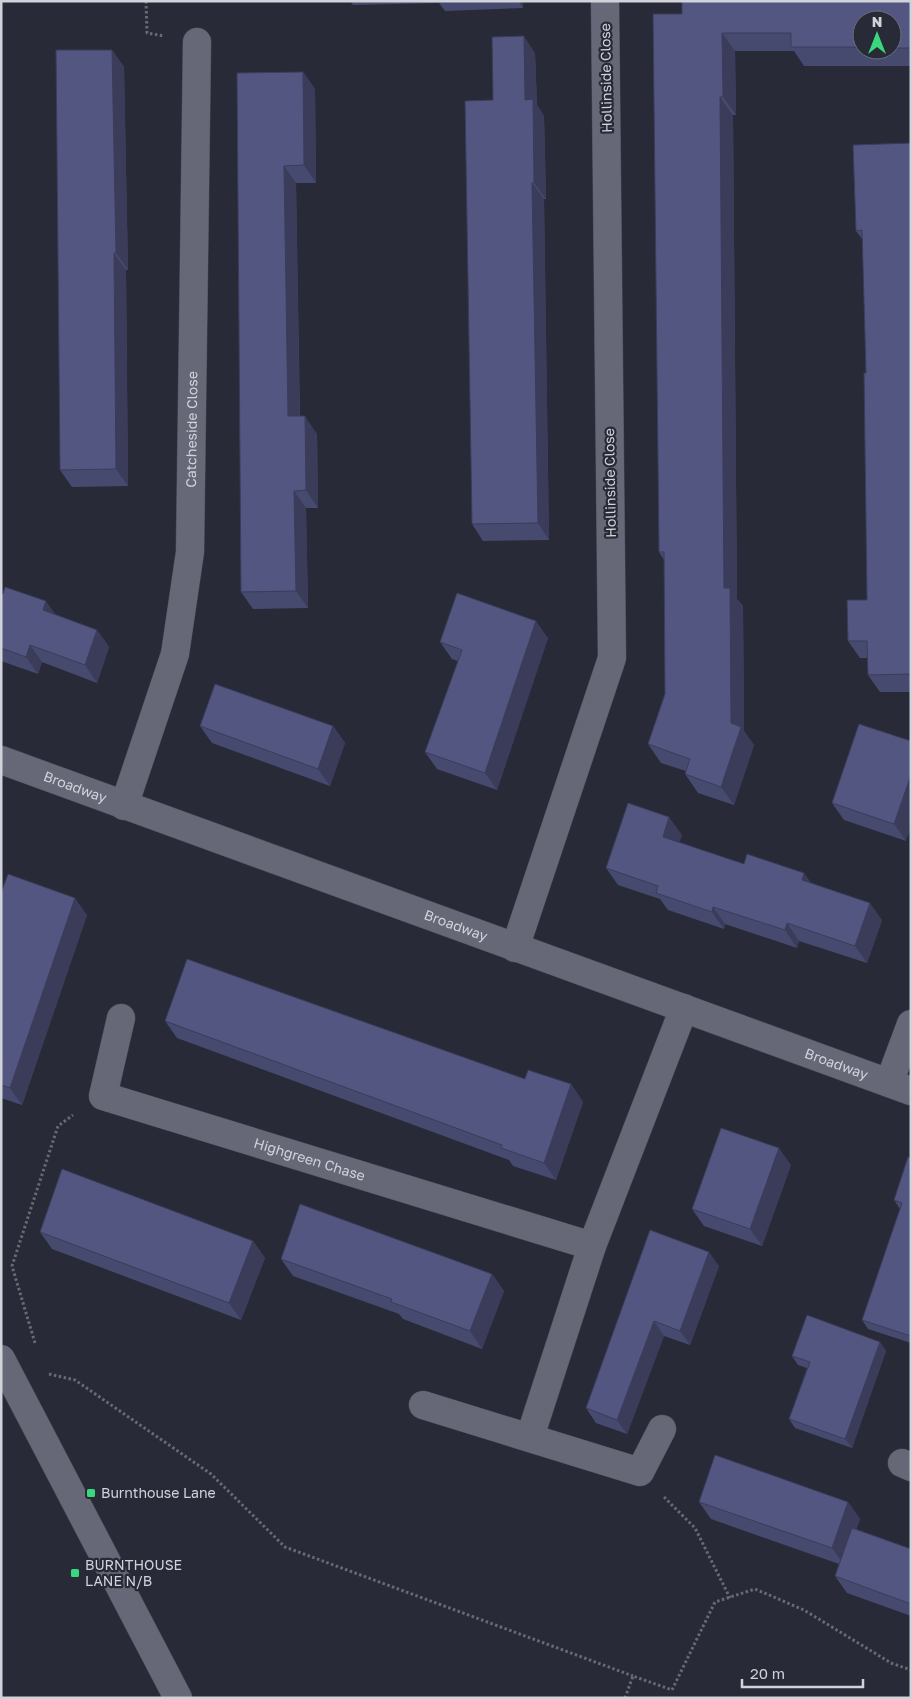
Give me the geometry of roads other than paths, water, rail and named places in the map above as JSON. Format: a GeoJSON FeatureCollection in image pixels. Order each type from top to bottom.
{"type":"FeatureCollection","features":[{"type":"Feature","properties":{"kind":"street","name":"Hollinside Close"},"geometry":{"type":"LineString","coordinates":[[514,948],[612,658],[605,1]]}},
{"type":"Feature","properties":{"kind":"street","name":"Catcheside Close"},"geometry":{"type":"LineString","coordinates":[[124,806],[175,654],[190,552],[197,42]]}},
{"type":"Feature","properties":{"kind":"street","name":"Broadway"},"geometry":{"type":"LineString","coordinates":[[1,760],[900,1087]]}},
{"type":"Feature","properties":{"kind":"street"},"geometry":{"type":"LineString","coordinates":[[530,1437],[592,1246],[684,1008]]}},
{"type":"Feature","properties":{"kind":"street","name":"Highgreen Chase"},"geometry":{"type":"LineString","coordinates":[[121,1018],[103,1096],[592,1246]]}},
{"type":"Feature","properties":{"kind":"street"},"geometry":{"type":"LineString","coordinates":[[900,1087],[911,1024]]}},
{"type":"Feature","properties":{"kind":"street"},"geometry":{"type":"LineString","coordinates":[[1,1359],[178,1698]]}},
{"type":"Feature","properties":{"kind":"street"},"geometry":{"type":"LineString","coordinates":[[423,1405],[640,1472],[662,1429]]}},
{"type":"Feature","properties":{"kind":"place","name":"Burnthouse Lane"},"geometry":{"type":"Point","coordinates":[91,1493]}},
{"type":"Feature","properties":{"kind":"place","name":"BURNTHOUSE LANE N/B"},"geometry":{"type":"Point","coordinates":[75,1573]}}]}
